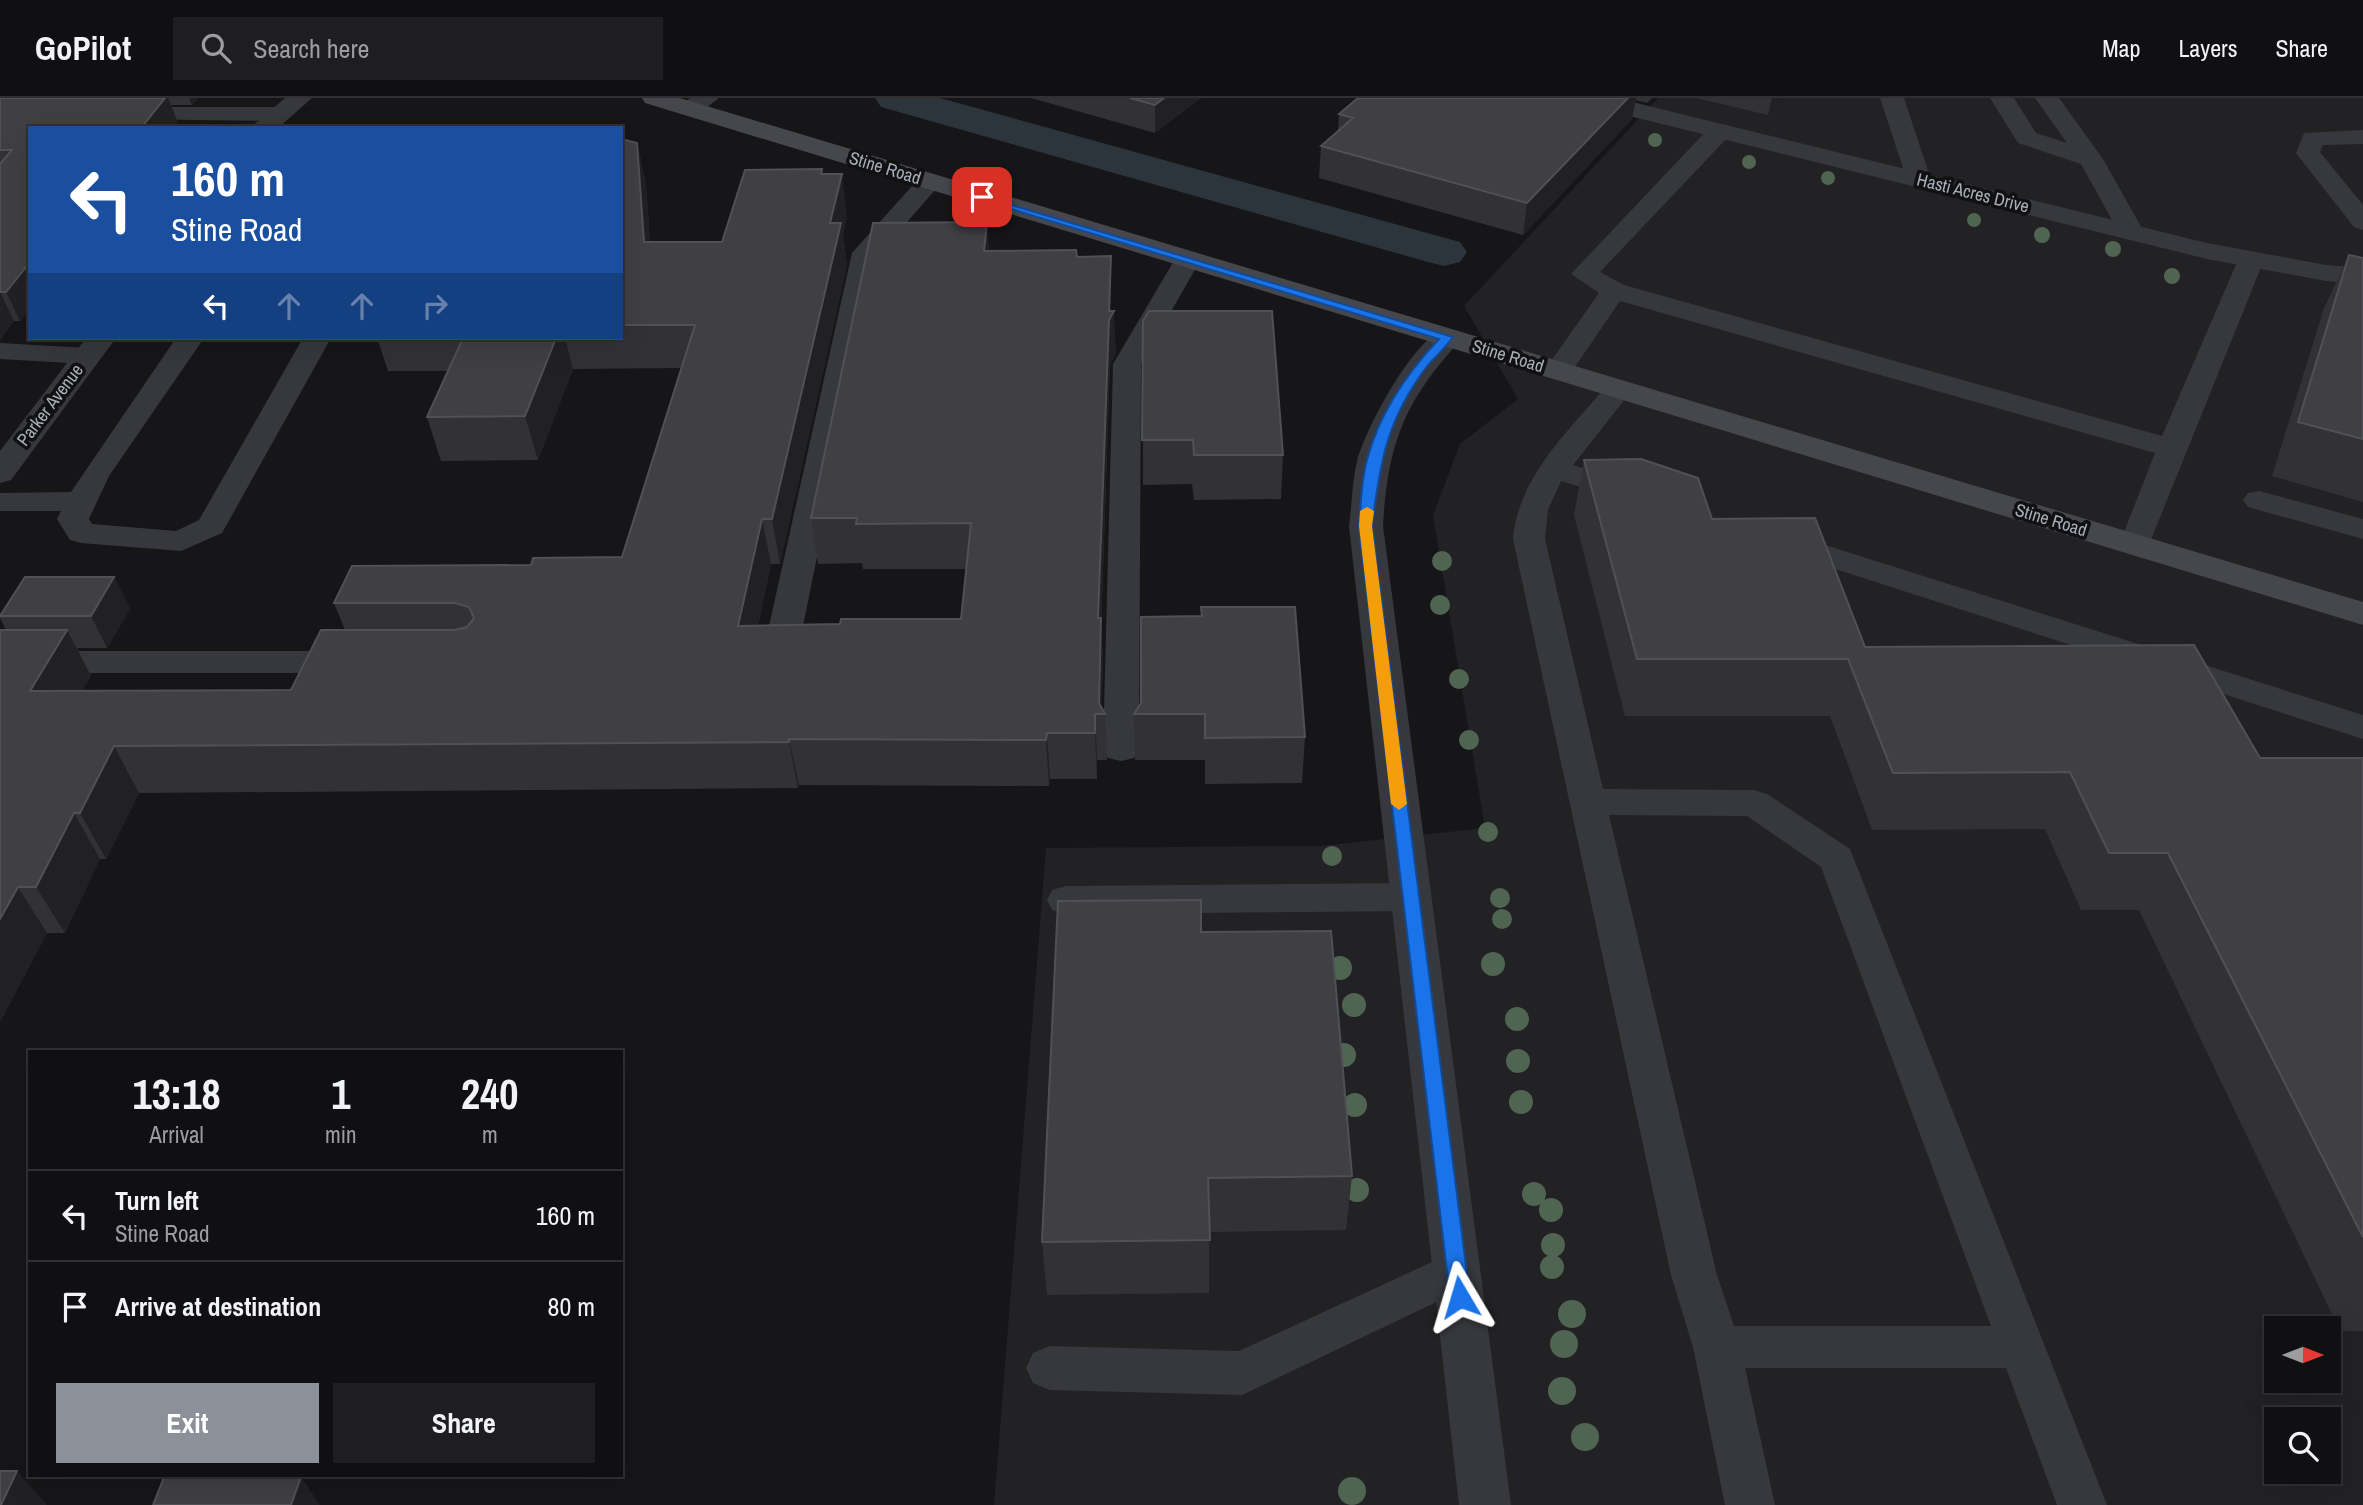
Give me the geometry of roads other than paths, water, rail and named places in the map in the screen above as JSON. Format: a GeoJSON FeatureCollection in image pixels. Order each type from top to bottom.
{"type":"FeatureCollection","features":[{"type":"Feature","properties":{"kind":"street"},"geometry":{"type":"LineString","coordinates":[[269,121],[300,98]]}},
{"type":"Feature","properties":{"kind":"street","name":"Stine Road"},"geometry":{"type":"LineString","coordinates":[[654,98],[698,103],[930,181],[2363,614]]}},
{"type":"Feature","properties":{"kind":"street","name":"Hasti Acres Drive"},"geometry":{"type":"LineString","coordinates":[[1586,98],[2251,260],[2363,276]]}},
{"type":"Feature","properties":{"kind":"street"},"geometry":{"type":"LineString","coordinates":[[1447,337],[1423,363],[1393,409],[1373,461],[1366,526],[1485,1505]]}},
{"type":"Feature","properties":{"kind":"street","name":"Parker Avenue"},"geometry":{"type":"LineString","coordinates":[[0,472],[94,347]]}},
{"type":"Feature","properties":{"kind":"lane"},"geometry":{"type":"LineString","coordinates":[[1892,98],[1919,180]]}},
{"type":"Feature","properties":{"kind":"lane"},"geometry":{"type":"LineString","coordinates":[[2002,98],[2028,138],[2091,159]]}},
{"type":"Feature","properties":{"kind":"lane"},"geometry":{"type":"LineString","coordinates":[[2047,98],[2091,159],[2131,232]]}},
{"type":"Feature","properties":{"kind":"lane"},"geometry":{"type":"LineString","coordinates":[[96,114],[269,121]]}},
{"type":"Feature","properties":{"kind":"lane"},"geometry":{"type":"LineString","coordinates":[[1720,131],[1584,274],[1614,291],[2172,448]]}},
{"type":"Feature","properties":{"kind":"lane"},"geometry":{"type":"LineString","coordinates":[[2363,138],[2313,138],[2308,153],[2363,222]]}},
{"type":"Feature","properties":{"kind":"lane"},"geometry":{"type":"LineString","coordinates":[[2363,138],[2348,146],[2363,163]]}},
{"type":"Feature","properties":{"kind":"lane"},"geometry":{"type":"LineString","coordinates":[[786,626],[865,253],[930,181]]}},
{"type":"Feature","properties":{"kind":"lane"},"geometry":{"type":"LineString","coordinates":[[1121,748],[1127,364],[1188,259]]}},
{"type":"Feature","properties":{"kind":"lane"},"geometry":{"type":"LineString","coordinates":[[2135,545],[2172,448],[2251,260]]}},
{"type":"Feature","properties":{"kind":"lane"},"geometry":{"type":"LineString","coordinates":[[1558,371],[1614,291]]}},
{"type":"Feature","properties":{"kind":"lane"},"geometry":{"type":"LineString","coordinates":[[189,340],[94,477],[73,519],[81,533],[181,541],[212,526],[316,340]]}},
{"type":"Feature","properties":{"kind":"lane"},"geometry":{"type":"LineString","coordinates":[[0,351],[94,347]]}},
{"type":"Feature","properties":{"kind":"lane"},"geometry":{"type":"LineString","coordinates":[[1619,389],[1542,484],[1530,513],[1530,539],[1694,1275],[1717,1347],[1751,1505]]}},
{"type":"Feature","properties":{"kind":"lane"},"geometry":{"type":"LineString","coordinates":[[1554,469],[1660,503]]}},
{"type":"Feature","properties":{"kind":"lane"},"geometry":{"type":"LineString","coordinates":[[2259,500],[2363,529]]}},
{"type":"Feature","properties":{"kind":"lane"},"geometry":{"type":"LineString","coordinates":[[0,502],[81,501]]}},
{"type":"Feature","properties":{"kind":"lane"},"geometry":{"type":"LineString","coordinates":[[1753,532],[2363,727]]}},
{"type":"Feature","properties":{"kind":"lane"},"geometry":{"type":"LineString","coordinates":[[0,662],[387,662]]}},
{"type":"Feature","properties":{"kind":"lane"},"geometry":{"type":"LineString","coordinates":[[1588,802],[1754,803],[1837,859],[2082,1505]]}},
{"type":"Feature","properties":{"kind":"lane"},"geometry":{"type":"LineString","coordinates":[[1066,900],[1411,897]]}},
{"type":"Feature","properties":{"kind":"lane"},"geometry":{"type":"LineString","coordinates":[[1050,1368],[1242,1373],[1457,1271]]}},
{"type":"Feature","properties":{"kind":"lane"},"geometry":{"type":"LineString","coordinates":[[1717,1347],[2021,1347]]}},
{"type":"Feature","properties":{"kind":"waterway"},"geometry":{"type":"LineString","coordinates":[[895,98],[1444,252]]}}]}
